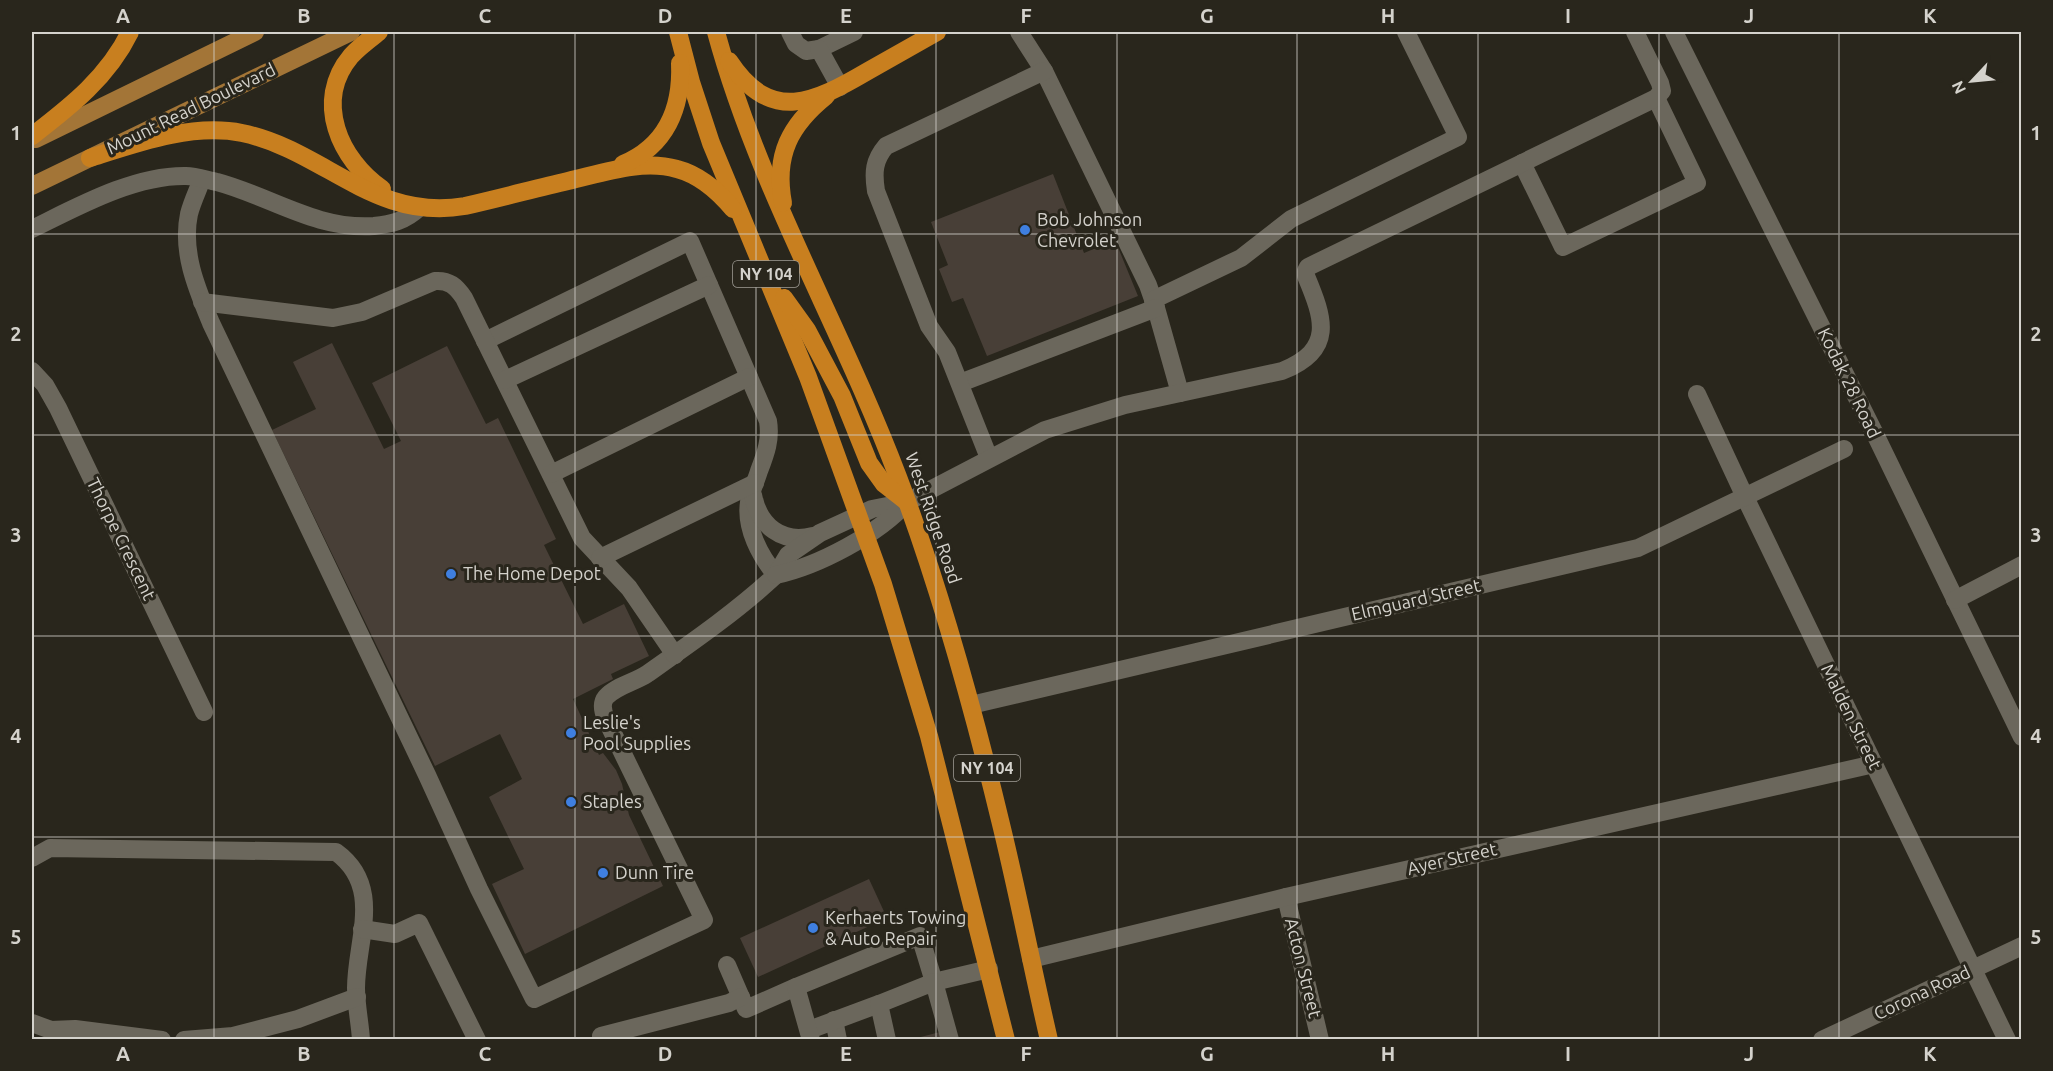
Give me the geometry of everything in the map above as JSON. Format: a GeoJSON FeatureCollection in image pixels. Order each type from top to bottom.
{"type":"FeatureCollection","features":[{"type":"Feature","properties":{"kind":"highway"},"geometry":{"type":"LineString","coordinates":[[32,139],[93,86],[109,68],[130,32]]}},
{"type":"Feature","properties":{"kind":"highway"},"geometry":{"type":"LineString","coordinates":[[379,32],[351,57],[342,71],[334,99],[336,127],[347,154],[365,176],[381,189],[419,208]]}},
{"type":"Feature","properties":{"kind":"highway"},"geometry":{"type":"LineString","coordinates":[[602,173],[629,162],[645,152],[657,141],[670,123],[677,105],[680,81],[677,32]]}},
{"type":"Feature","properties":{"kind":"highway","name":"NY 104"},"geometry":{"type":"LineString","coordinates":[[677,32],[711,143],[808,377],[883,585],[923,717],[1006,1040]]}},
{"type":"Feature","properties":{"kind":"highway"},"geometry":{"type":"LineString","coordinates":[[716,32],[724,52],[742,78],[755,91],[785,102],[803,101],[822,96],[937,32]]}},
{"type":"Feature","properties":{"kind":"highway","name":"West Ridge Road"},"geometry":{"type":"LineString","coordinates":[[716,32],[748,134],[788,228],[852,365],[907,502],[971,705],[1049,1040]]}},
{"type":"Feature","properties":{"kind":"highway"},"geometry":{"type":"LineString","coordinates":[[788,228],[780,175],[786,145],[804,116],[840,87]]}},
{"type":"Feature","properties":{"kind":"highway"},"geometry":{"type":"LineString","coordinates":[[90,158],[178,135],[201,131],[228,131],[271,141],[380,197],[419,208],[443,209],[465,206],[602,173],[647,166],[679,170],[700,179],[718,193],[747,229]]}},
{"type":"Feature","properties":{"kind":"highway"},"geometry":{"type":"LineString","coordinates":[[764,270],[807,330],[842,396],[869,463],[884,484],[907,502]]}},
{"type":"Feature","properties":{"kind":"main road"},"geometry":{"type":"LineString","coordinates":[[32,139],[255,32]]}},
{"type":"Feature","properties":{"kind":"main road","name":"Mount Read Boulevard"},"geometry":{"type":"LineString","coordinates":[[32,186],[351,32]]}},
{"type":"Feature","properties":{"kind":"street"},"geometry":{"type":"LineString","coordinates":[[790,32],[796,44],[806,51],[819,49],[854,32]]}},
{"type":"Feature","properties":{"kind":"street"},"geometry":{"type":"LineString","coordinates":[[1019,32],[1044,71],[1128,243],[1155,304],[1180,393]]}},
{"type":"Feature","properties":{"kind":"street"},"geometry":{"type":"LineString","coordinates":[[960,383],[1155,304],[1240,258],[1291,219],[1458,137],[1406,32]]}},
{"type":"Feature","properties":{"kind":"street"},"geometry":{"type":"LineString","coordinates":[[776,575],[808,565],[866,536],[889,521],[907,502],[1025,438],[1064,423],[1125,405],[1282,371],[1304,361],[1318,341],[1321,329],[1321,317],[1306,276],[1308,267],[1656,98],[1662,91],[1660,83],[1635,32]]}},
{"type":"Feature","properties":{"kind":"street","name":"Kodak 28 Road"},"geometry":{"type":"LineString","coordinates":[[1674,32],[2022,737]]}},
{"type":"Feature","properties":{"kind":"street"},"geometry":{"type":"LineString","coordinates":[[819,49],[840,87]]}},
{"type":"Feature","properties":{"kind":"street"},"geometry":{"type":"LineString","coordinates":[[989,458],[947,352],[929,326],[876,190],[873,174],[877,156],[886,146],[1044,71]]}},
{"type":"Feature","properties":{"kind":"street"},"geometry":{"type":"LineString","coordinates":[[1521,163],[1563,248],[1697,183],[1656,98]]}},
{"type":"Feature","properties":{"kind":"street"},"geometry":{"type":"LineString","coordinates":[[32,229],[87,202],[134,185],[173,177],[193,177],[242,190],[311,219],[336,224],[360,226],[391,224],[406,219],[419,208]]}},
{"type":"Feature","properties":{"kind":"street"},"geometry":{"type":"LineString","coordinates":[[202,179],[190,211],[187,238],[191,266],[202,302],[479,889],[534,999],[704,920],[603,711],[603,703],[606,697],[644,676],[745,603],[776,575],[788,555],[820,533]]}},
{"type":"Feature","properties":{"kind":"street"},"geometry":{"type":"LineString","coordinates":[[485,341],[690,241],[768,421],[770,431],[767,450],[748,510],[751,530],[776,575]]}},
{"type":"Feature","properties":{"kind":"street"},"geometry":{"type":"LineString","coordinates":[[202,302],[333,318],[362,312],[435,280],[445,280],[453,284],[460,291],[582,538],[629,588],[675,655]]}},
{"type":"Feature","properties":{"kind":"street"},"geometry":{"type":"LineString","coordinates":[[505,380],[709,285]]}},
{"type":"Feature","properties":{"kind":"street","name":"Thorpe Crescent"},"geometry":{"type":"LineString","coordinates":[[32,370],[45,385],[58,408],[204,712]]}},
{"type":"Feature","properties":{"kind":"street"},"geometry":{"type":"LineString","coordinates":[[550,474],[749,377]]}},
{"type":"Feature","properties":{"kind":"street","name":"Malden Street"},"geometry":{"type":"LineString","coordinates":[[1697,394],[2007,1040]]}},
{"type":"Feature","properties":{"kind":"street","name":"Elmguard Street"},"geometry":{"type":"LineString","coordinates":[[971,705],[1638,548],[1844,449]]}},
{"type":"Feature","properties":{"kind":"street"},"geometry":{"type":"LineString","coordinates":[[754,486],[759,515],[769,528],[792,538],[810,537],[858,514],[887,505],[907,502]]}},
{"type":"Feature","properties":{"kind":"street"},"geometry":{"type":"LineString","coordinates":[[600,558],[754,486]]}},
{"type":"Feature","properties":{"kind":"street"},"geometry":{"type":"LineString","coordinates":[[1955,600],[2022,565]]}},
{"type":"Feature","properties":{"kind":"street","name":"Ayer Street"},"geometry":{"type":"LineString","coordinates":[[1031,959],[1286,897],[1874,764]]}},
{"type":"Feature","properties":{"kind":"street"},"geometry":{"type":"LineString","coordinates":[[32,858],[50,848],[336,852],[348,861],[366,900],[356,987],[361,1040]]}},
{"type":"Feature","properties":{"kind":"street","name":"Acton Street"},"geometry":{"type":"LineString","coordinates":[[1286,897],[1320,1040]]}},
{"type":"Feature","properties":{"kind":"street"},"geometry":{"type":"LineString","coordinates":[[362,929],[395,934],[419,923],[477,1040]]}},
{"type":"Feature","properties":{"kind":"street"},"geometry":{"type":"LineString","coordinates":[[727,965],[746,1008],[920,936],[950,1040]]}},
{"type":"Feature","properties":{"kind":"street","name":"Corona Road"},"geometry":{"type":"LineString","coordinates":[[1822,1040],[2022,946]]}},
{"type":"Feature","properties":{"kind":"street"},"geometry":{"type":"LineString","coordinates":[[796,987],[810,1035],[834,1020],[934,982],[989,969]]}},
{"type":"Feature","properties":{"kind":"street"},"geometry":{"type":"LineString","coordinates":[[184,1040],[233,1036],[298,1019],[357,997]]}},
{"type":"Feature","properties":{"kind":"street"},"geometry":{"type":"LineString","coordinates":[[601,1036],[729,1003],[741,997]]}},
{"type":"Feature","properties":{"kind":"street"},"geometry":{"type":"LineString","coordinates":[[879,1004],[887,1040]]}},
{"type":"Feature","properties":{"kind":"street"},"geometry":{"type":"LineString","coordinates":[[834,1020],[838,1040]]}},
{"type":"Feature","properties":{"kind":"street"},"geometry":{"type":"LineString","coordinates":[[32,1023],[51,1030],[75,1029],[162,1040]]}},
{"type":"Feature","properties":{"kind":"building"},"geometry":{"type":"Polygon","coordinates":[[[1053,174],[1084,253],[1115,240],[1138,296],[987,356],[963,298],[952,302],[939,269],[948,265],[931,222],[1053,174]]]}},
{"type":"Feature","properties":{"kind":"building","name":"The Home Depot"},"geometry":{"type":"Polygon","coordinates":[[[332,343],[384,449],[401,441],[372,383],[447,346],[486,424],[498,418],[556,539],[544,545],[583,624],[624,604],[649,656],[611,674],[613,679],[573,699],[599,755],[603,753],[616,770],[622,784],[629,815],[663,886],[525,954],[492,884],[524,869],[489,797],[522,779],[500,734],[435,766],[272,430],[316,409],[293,362],[332,343]]]}},
{"type":"Feature","properties":{"kind":"building","name":"Kerhaerts Towing & Auto Repair"},"geometry":{"type":"Polygon","coordinates":[[[869,879],[887,918],[758,977],[740,938],[869,879]]]}},
{"type":"Feature","properties":{"kind":"building"},"geometry":{"type":"Polygon","coordinates":[[[940,1032],[941,1040],[913,1039],[940,1032]]]}},
{"type":"Feature","properties":{"kind":"place","name":"Bob Johnson Chevrolet"},"geometry":{"type":"Point","coordinates":[1025,230]}},
{"type":"Feature","properties":{"kind":"place","name":"The Home Depot"},"geometry":{"type":"Point","coordinates":[451,574]}},
{"type":"Feature","properties":{"kind":"place","name":"Leslie's Pool Supplies"},"geometry":{"type":"Point","coordinates":[571,733]}},
{"type":"Feature","properties":{"kind":"place","name":"Staples"},"geometry":{"type":"Point","coordinates":[571,802]}},
{"type":"Feature","properties":{"kind":"place","name":"Dunn Tire"},"geometry":{"type":"Point","coordinates":[603,873]}},
{"type":"Feature","properties":{"kind":"place","name":"Kerhaerts Towing & Auto Repair"},"geometry":{"type":"Point","coordinates":[813,928]}}]}
